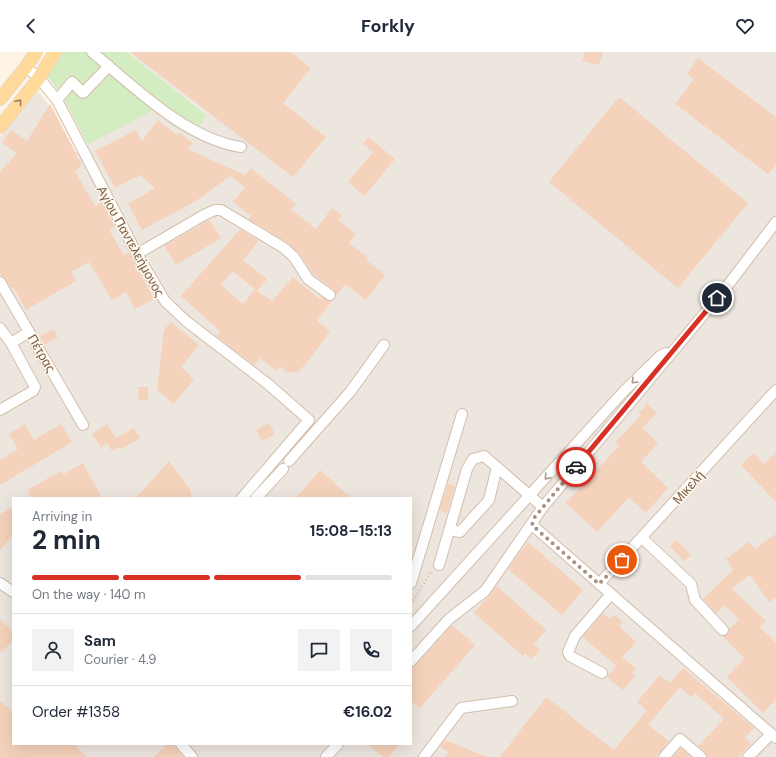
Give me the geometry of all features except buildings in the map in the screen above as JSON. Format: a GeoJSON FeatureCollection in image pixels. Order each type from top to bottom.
{"type":"FeatureCollection","features":[{"type":"Feature","properties":{"kind":"main road"},"geometry":{"type":"LineString","coordinates":[[0,99],[36,52]]}},
{"type":"Feature","properties":{"kind":"main road"},"geometry":{"type":"LineString","coordinates":[[0,126],[39,78],[55,52]]}},
{"type":"Feature","properties":{"kind":"street"},"geometry":{"type":"LineString","coordinates":[[92,52],[147,98],[180,122],[209,138],[228,145],[241,147]]}},
{"type":"Feature","properties":{"kind":"street"},"geometry":{"type":"LineString","coordinates":[[57,100],[72,82],[83,93],[109,66]]}},
{"type":"Feature","properties":{"kind":"street","name":"Αγίου Παντελεήμονος"},"geometry":{"type":"LineString","coordinates":[[26,67],[39,78],[57,100],[137,254],[152,281],[170,306],[186,321],[288,401],[309,420],[243,497]]}},
{"type":"Feature","properties":{"kind":"street"},"geometry":{"type":"LineString","coordinates":[[137,254],[204,215],[215,210],[221,210],[284,248],[294,257],[308,279],[330,295]]}},
{"type":"Feature","properties":{"kind":"street"},"geometry":{"type":"LineString","coordinates":[[412,660],[449,619],[486,591],[543,507],[725,289],[776,222]]}},
{"type":"Feature","properties":{"kind":"street","name":"Πέτρας"},"geometry":{"type":"LineString","coordinates":[[0,282],[83,425]]}},
{"type":"Feature","properties":{"kind":"street"},"geometry":{"type":"LineString","coordinates":[[0,328],[11,343],[35,387],[33,391],[0,410]]}},
{"type":"Feature","properties":{"kind":"street"},"geometry":{"type":"LineString","coordinates":[[11,343],[29,332]]}},
{"type":"Feature","properties":{"kind":"street"},"geometry":{"type":"LineString","coordinates":[[257,497],[350,392],[384,344]]}},
{"type":"Feature","properties":{"kind":"street"},"geometry":{"type":"LineString","coordinates":[[412,625],[531,496],[624,391],[660,356],[675,348]]}},
{"type":"Feature","properties":{"kind":"street","name":"Μικελή"},"geometry":{"type":"LineString","coordinates":[[599,584],[776,390]]}},
{"type":"Feature","properties":{"kind":"street"},"geometry":{"type":"LineString","coordinates":[[412,581],[462,414]]}},
{"type":"Feature","properties":{"kind":"street"},"geometry":{"type":"LineString","coordinates":[[439,565],[451,530],[467,469],[473,459],[484,456],[543,507]]}},
{"type":"Feature","properties":{"kind":"street"},"geometry":{"type":"LineString","coordinates":[[451,530],[460,532],[489,500],[498,467]]}},
{"type":"Feature","properties":{"kind":"street"},"geometry":{"type":"LineString","coordinates":[[532,525],[774,736],[748,757]]}},
{"type":"Feature","properties":{"kind":"street"},"geometry":{"type":"LineString","coordinates":[[642,538],[691,584],[695,600],[723,630]]}},
{"type":"Feature","properties":{"kind":"street"},"geometry":{"type":"LineString","coordinates":[[0,583],[12,591]]}},
{"type":"Feature","properties":{"kind":"street"},"geometry":{"type":"LineString","coordinates":[[602,673],[570,656],[568,652],[575,636],[611,594]]}},
{"type":"Feature","properties":{"kind":"street"},"geometry":{"type":"LineString","coordinates":[[424,757],[461,708],[512,701]]}},
{"type":"Feature","properties":{"kind":"street"},"geometry":{"type":"LineString","coordinates":[[664,757],[680,739],[701,757]]}},
{"type":"Feature","properties":{"kind":"street"},"geometry":{"type":"LineString","coordinates":[[182,745],[192,757]]}},
{"type":"Feature","properties":{"kind":"street"},"geometry":{"type":"LineString","coordinates":[[326,757],[337,745]]}},
{"type":"Feature","properties":{"kind":"path"},"geometry":{"type":"LineString","coordinates":[[412,603],[420,592],[433,568],[439,565]]}},
{"type":"Feature","properties":{"kind":"shaded area"},"geometry":{"type":"Polygon","coordinates":[[[127,52],[776,52],[776,757],[0,757],[0,137],[38,91],[53,111],[75,152],[154,110],[193,136],[207,114],[127,52]]]}},
{"type":"Feature","properties":{"kind":"green space"},"geometry":{"type":"Polygon","coordinates":[[[63,52],[127,52],[207,115],[193,136],[154,110],[88,145],[63,97],[47,76],[63,52]]]}},
{"type":"Feature","properties":{"kind":"way so far"},"geometry":{"type":"LineString","coordinates":[[576,467],[534,518],[532,525],[599,584],[622,560]]}},
{"type":"Feature","properties":{"kind":"route"},"geometry":{"type":"LineString","coordinates":[[576,467],[717,298]]}}]}
